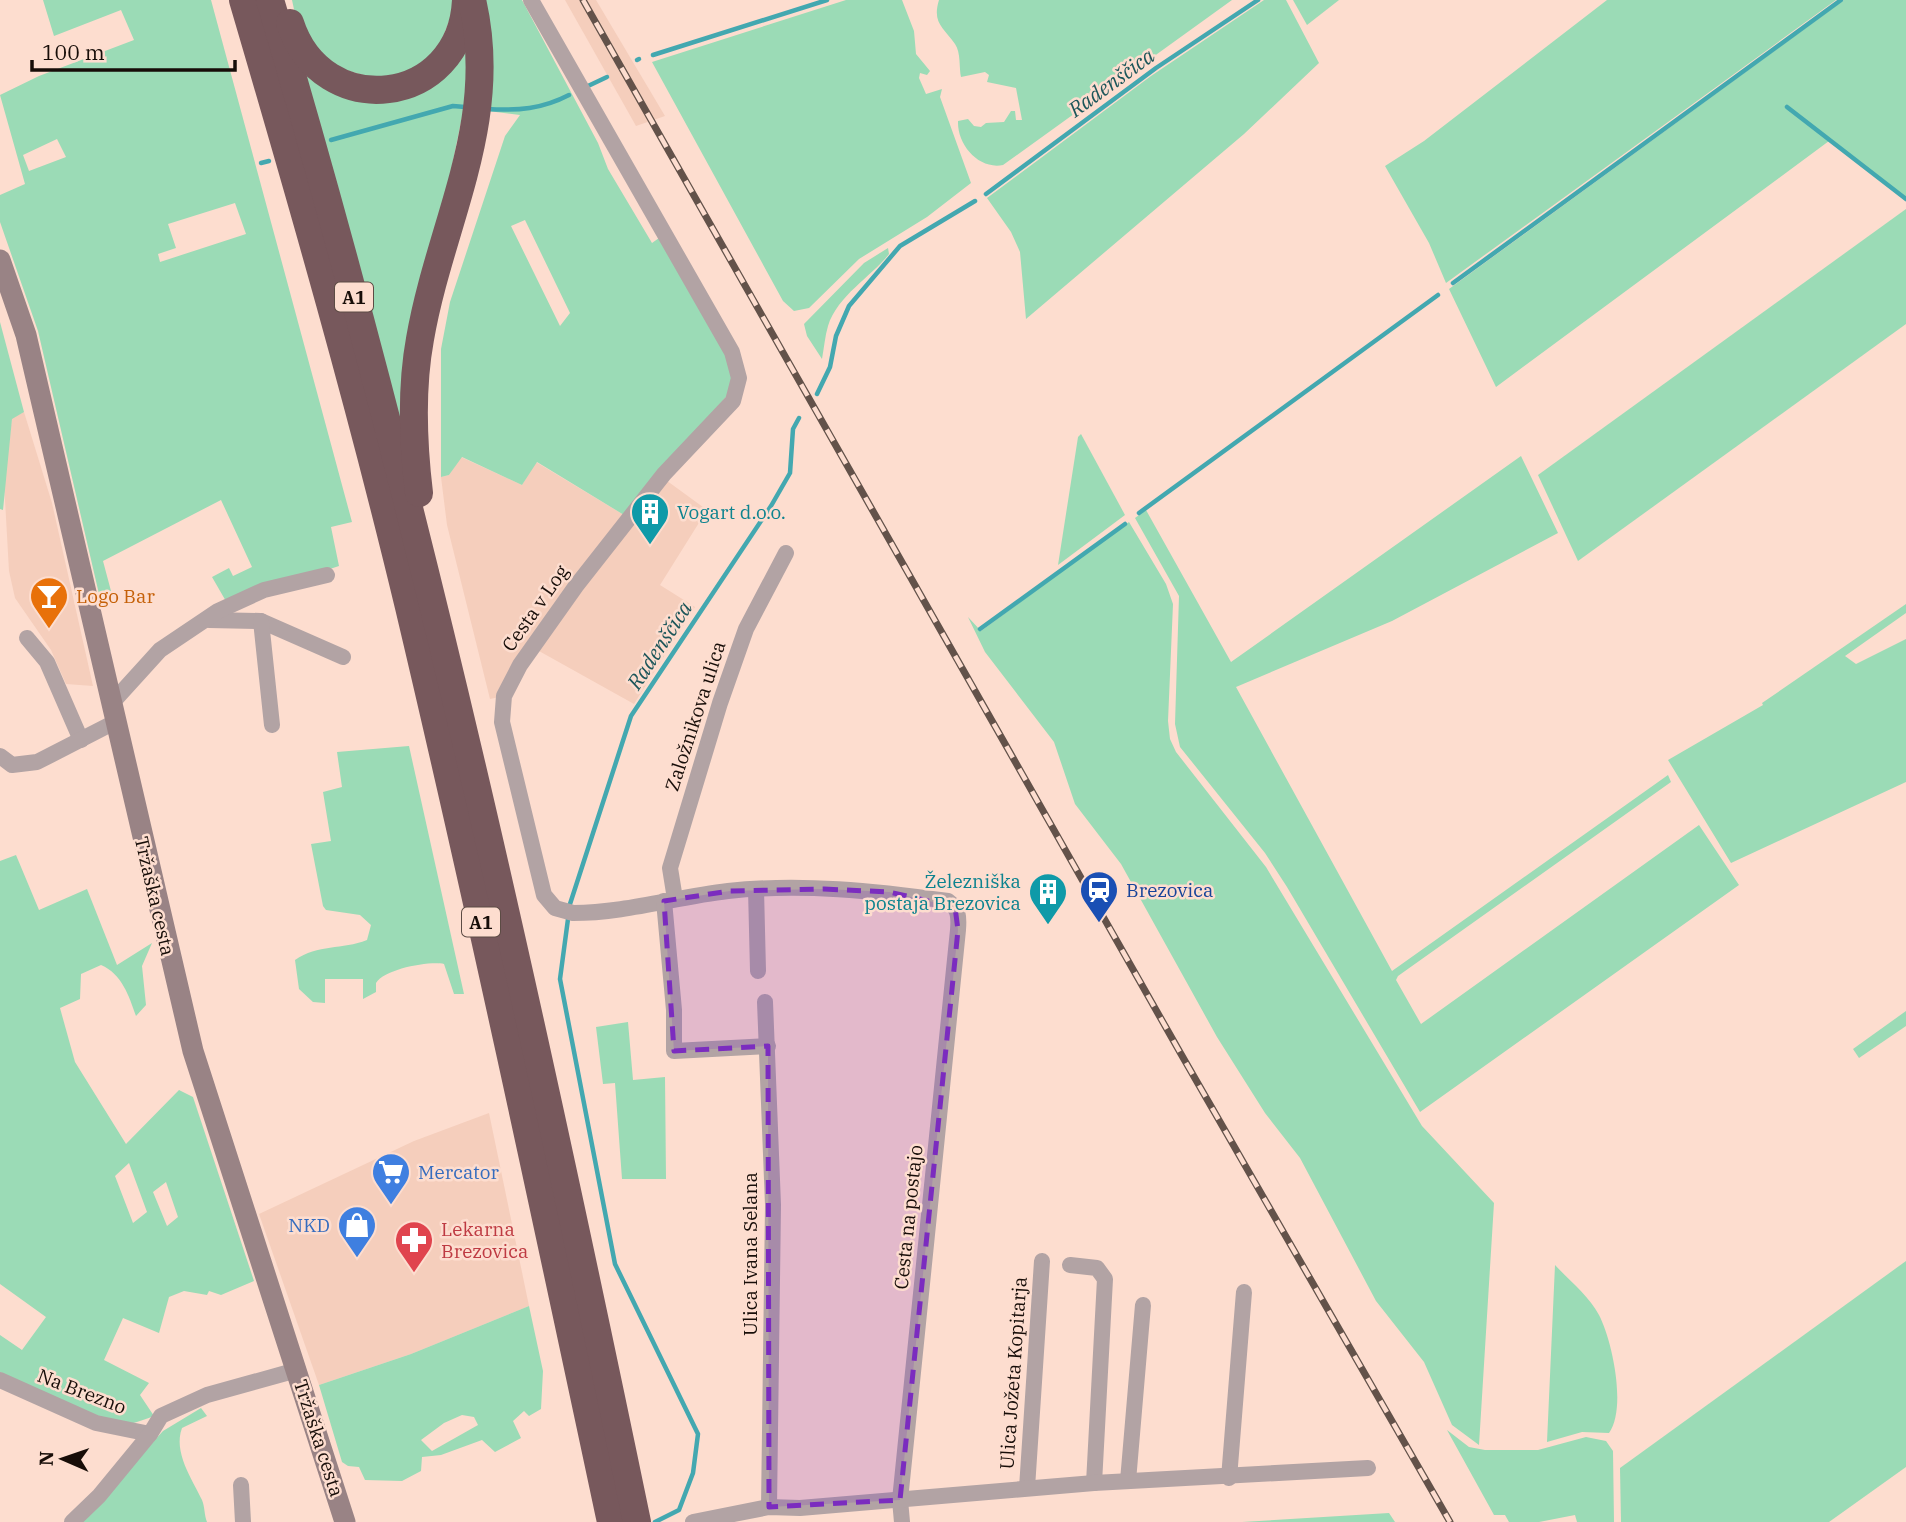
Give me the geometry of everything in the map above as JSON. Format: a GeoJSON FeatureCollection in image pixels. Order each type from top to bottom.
{"type":"FeatureCollection","features":[{"type":"Feature","properties":{"kind":"highway","name":"A1"},"geometry":{"type":"LineString","coordinates":[[243,0],[363,426],[408,606],[495,986],[611,1522]]}},
{"type":"Feature","properties":{"kind":"highway","name":"A1"},"geometry":{"type":"LineString","coordinates":[[270,0],[356,304],[430,595],[526,1011],[636,1522]]}},
{"type":"Feature","properties":{"kind":"highway"},"geometry":{"type":"LineString","coordinates":[[282,0],[300,46],[318,67],[341,82],[371,90],[400,87],[415,82],[438,66],[449,55],[461,32],[466,0]]}},
{"type":"Feature","properties":{"kind":"highway"},"geometry":{"type":"LineString","coordinates":[[430,595],[433,562],[420,505],[414,439],[419,340],[463,188],[477,110],[479,37],[472,0]]}},
{"type":"Feature","properties":{"kind":"main road","name":"Tržaška cesta"},"geometry":{"type":"LineString","coordinates":[[0,260],[26,335],[193,1051],[345,1522]]}},
{"type":"Feature","properties":{"kind":"street","name":"Cesta v Log"},"geometry":{"type":"LineString","coordinates":[[531,0],[732,352],[738,368],[737,389],[733,401],[664,474],[625,522],[528,654],[503,696],[502,722],[544,895],[567,912],[669,900]]}},
{"type":"Feature","properties":{"kind":"street","name":"Založnikova ulica"},"geometry":{"type":"LineString","coordinates":[[768,1046],[674,1051],[670,868],[679,832],[746,629],[786,553]]}},
{"type":"Feature","properties":{"kind":"street"},"geometry":{"type":"LineString","coordinates":[[4,761],[37,762],[81,740],[113,713],[160,650],[235,602],[264,590],[327,575]]}},
{"type":"Feature","properties":{"kind":"street"},"geometry":{"type":"LineString","coordinates":[[209,620],[261,621],[343,657]]}},
{"type":"Feature","properties":{"kind":"street"},"geometry":{"type":"LineString","coordinates":[[261,621],[272,725]]}},
{"type":"Feature","properties":{"kind":"street"},"geometry":{"type":"LineString","coordinates":[[27,638],[47,662],[81,740]]}},
{"type":"Feature","properties":{"kind":"street"},"geometry":{"type":"LineString","coordinates":[[669,900],[756,889],[758,971]]}},
{"type":"Feature","properties":{"kind":"street","name":"Cesta na postajo"},"geometry":{"type":"LineString","coordinates":[[756,889],[889,892],[948,901],[956,907],[959,916],[900,1500],[902,1522]]}},
{"type":"Feature","properties":{"kind":"street","name":"Ulica Ivana Selana"},"geometry":{"type":"LineString","coordinates":[[765,1002],[773,1205],[769,1507]]}},
{"type":"Feature","properties":{"kind":"street","name":"Ulica Jožeta Kopitarja"},"geometry":{"type":"LineString","coordinates":[[1027,1489],[1042,1261]]}},
{"type":"Feature","properties":{"kind":"street"},"geometry":{"type":"LineString","coordinates":[[1070,1265],[1097,1268],[1105,1279],[1094,1483]]}},
{"type":"Feature","properties":{"kind":"street"},"geometry":{"type":"LineString","coordinates":[[1229,1478],[1244,1292]]}},
{"type":"Feature","properties":{"kind":"street"},"geometry":{"type":"LineString","coordinates":[[1128,1480],[1143,1304]]}},
{"type":"Feature","properties":{"kind":"street"},"geometry":{"type":"LineString","coordinates":[[72,1522],[99,1496],[150,1434],[161,1416],[207,1395],[297,1370]]}},
{"type":"Feature","properties":{"kind":"street","name":"Na Brezno"},"geometry":{"type":"LineString","coordinates":[[0,1380],[96,1423],[150,1434]]}},
{"type":"Feature","properties":{"kind":"street","name":"Ulica Jožeta Kopitarja"},"geometry":{"type":"LineString","coordinates":[[900,1500],[1128,1480],[1229,1478],[1368,1468]]}},
{"type":"Feature","properties":{"kind":"street"},"geometry":{"type":"LineString","coordinates":[[241,1485],[243,1522]]}},
{"type":"Feature","properties":{"kind":"street"},"geometry":{"type":"LineString","coordinates":[[693,1522],[769,1507],[900,1500]]}},
{"type":"Feature","properties":{"kind":"highlighted area"},"geometry":{"type":"Polygon","coordinates":[[[824,889],[889,892],[955,907],[958,930],[900,1500],[769,1507],[768,1046],[674,1051],[664,901],[730,891],[824,889]]]}},
{"type":"Feature","properties":{"kind":"shaded area"},"geometry":{"type":"Polygon","coordinates":[[[565,0],[596,0],[665,116],[636,126],[565,0]]]}},
{"type":"Feature","properties":{"kind":"shaded area"},"geometry":{"type":"Polygon","coordinates":[[[24,412],[52,503],[93,686],[66,684],[51,650],[15,598],[9,571],[4,482],[12,418],[24,412]]]}},
{"type":"Feature","properties":{"kind":"shaded area"},"geometry":{"type":"Polygon","coordinates":[[[461,457],[522,485],[536,462],[624,515],[659,475],[707,510],[660,585],[695,607],[634,704],[530,646],[499,697],[490,699],[447,525],[441,477],[449,475],[461,457]]]}},
{"type":"Feature","properties":{"kind":"shaded area"},"geometry":{"type":"Polygon","coordinates":[[[489,1113],[529,1306],[411,1354],[319,1385],[259,1214],[414,1141],[489,1113]]]}},
{"type":"Feature","properties":{"kind":"green space"},"geometry":{"type":"Polygon","coordinates":[[[43,0],[211,0],[352,522],[331,527],[339,566],[227,603],[212,577],[229,568],[233,576],[252,567],[221,500],[103,561],[111,591],[99,594],[38,331],[0,222],[0,195],[25,184],[0,95],[39,76],[134,40],[121,10],[54,36],[43,0]],[[57,139],[23,155],[29,171],[66,157],[57,139]],[[235,203],[168,224],[176,248],[158,254],[160,262],[246,234],[235,203]]]}},
{"type":"Feature","properties":{"kind":"green space"},"geometry":{"type":"Polygon","coordinates":[[[292,0],[457,0],[434,61],[383,81],[332,66],[298,28],[292,0]]]}},
{"type":"Feature","properties":{"kind":"green space"},"geometry":{"type":"Polygon","coordinates":[[[482,0],[522,0],[598,143],[608,169],[652,243],[659,238],[694,291],[725,352],[732,390],[624,515],[537,462],[522,485],[462,457],[449,475],[441,477],[441,349],[450,302],[505,136],[520,115],[488,111],[482,0]],[[525,220],[511,226],[560,326],[570,313],[525,220]]]}},
{"type":"Feature","properties":{"kind":"green space"},"geometry":{"type":"Polygon","coordinates":[[[846,0],[902,0],[914,31],[916,54],[930,71],[927,75],[920,73],[919,78],[926,94],[942,89],[940,97],[971,183],[927,217],[859,259],[809,308],[794,311],[783,301],[652,62],[846,0]]]}},
{"type":"Feature","properties":{"kind":"green space"},"geometry":{"type":"Polygon","coordinates":[[[939,0],[1232,0],[1003,165],[994,166],[978,160],[965,147],[958,121],[968,119],[974,126],[981,127],[986,123],[1004,122],[1011,111],[1015,111],[1016,120],[1022,120],[1016,88],[987,82],[989,75],[985,72],[961,77],[957,47],[938,20],[939,0]]]}},
{"type":"Feature","properties":{"kind":"green space"},"geometry":{"type":"Polygon","coordinates":[[[1264,0],[1286,0],[1319,63],[1244,134],[1026,319],[1020,252],[1011,232],[987,198],[1151,76],[1264,0]]]}},
{"type":"Feature","properties":{"kind":"green space"},"geometry":{"type":"Polygon","coordinates":[[[1293,0],[1339,0],[1307,25],[1293,0]]]}},
{"type":"Feature","properties":{"kind":"green space"},"geometry":{"type":"Polygon","coordinates":[[[1607,0],[1836,0],[1446,283],[1429,243],[1385,166],[1424,141],[1607,0]]]}},
{"type":"Feature","properties":{"kind":"green space"},"geometry":{"type":"Polygon","coordinates":[[[1844,0],[1906,0],[1906,201],[1829,141],[1496,387],[1449,289],[1844,0]]]}},
{"type":"Feature","properties":{"kind":"green space"},"geometry":{"type":"Polygon","coordinates":[[[466,39],[469,83],[399,424],[306,75],[307,73],[384,96],[466,39]]]}},
{"type":"Feature","properties":{"kind":"green space"},"geometry":{"type":"Polygon","coordinates":[[[1906,209],[1906,324],[1578,561],[1538,475],[1906,209]]]}},
{"type":"Feature","properties":{"kind":"green space"},"geometry":{"type":"Polygon","coordinates":[[[888,248],[889,254],[847,296],[833,315],[827,330],[822,359],[807,336],[804,324],[864,263],[888,248]]]}},
{"type":"Feature","properties":{"kind":"green space"},"geometry":{"type":"Polygon","coordinates":[[[0,322],[24,412],[12,419],[3,510],[0,509],[0,322]]]}},
{"type":"Feature","properties":{"kind":"green space"},"geometry":{"type":"Polygon","coordinates":[[[1081,434],[1125,515],[1058,565],[1078,437],[1081,434]]]}},
{"type":"Feature","properties":{"kind":"green space"},"geometry":{"type":"Polygon","coordinates":[[[1521,456],[1558,533],[1392,621],[1236,687],[1392,971],[1668,775],[1671,782],[1398,976],[1396,980],[1421,1024],[1699,825],[1739,885],[1420,1112],[1265,853],[1180,747],[1175,724],[1179,596],[1135,518],[1146,510],[1231,662],[1521,456]]]}},
{"type":"Feature","properties":{"kind":"green space"},"geometry":{"type":"Polygon","coordinates":[[[1129,522],[1166,584],[1173,604],[1168,721],[1170,739],[1176,752],[1266,867],[1422,1126],[1494,1203],[1479,1445],[1452,1425],[1424,1362],[1376,1301],[1300,1158],[1265,1113],[1217,1037],[1121,864],[1075,804],[1054,742],[985,652],[968,617],[981,631],[1129,522]]]}},
{"type":"Feature","properties":{"kind":"green space"},"geometry":{"type":"Polygon","coordinates":[[[1906,604],[1906,613],[1845,656],[1856,664],[1906,639],[1906,782],[1731,863],[1668,760],[1763,705],[1762,703],[1906,604]]]}},
{"type":"Feature","properties":{"kind":"green space"},"geometry":{"type":"Polygon","coordinates":[[[409,746],[464,994],[454,994],[444,964],[428,964],[407,967],[388,974],[376,983],[376,992],[363,999],[363,979],[325,979],[325,1003],[313,1002],[299,989],[295,960],[321,949],[367,940],[371,925],[360,915],[326,910],[323,906],[311,844],[331,841],[323,792],[342,787],[337,752],[409,746]]]}},
{"type":"Feature","properties":{"kind":"green space"},"geometry":{"type":"Polygon","coordinates":[[[16,855],[39,910],[87,889],[117,965],[152,943],[142,966],[146,1005],[136,1016],[124,986],[108,969],[101,965],[81,974],[80,999],[60,1008],[75,1062],[126,1144],[179,1090],[193,1097],[254,1281],[221,1295],[209,1291],[207,1295],[184,1291],[169,1297],[159,1333],[123,1318],[104,1360],[149,1383],[140,1395],[154,1416],[135,1423],[122,1424],[96,1417],[0,1372],[0,1335],[22,1350],[46,1317],[0,1284],[0,861],[16,855]],[[129,1163],[115,1176],[133,1223],[147,1212],[129,1163]],[[166,1182],[153,1192],[167,1226],[178,1217],[166,1182]]]}},
{"type":"Feature","properties":{"kind":"green space"},"geometry":{"type":"Polygon","coordinates":[[[1906,1011],[1906,1026],[1859,1058],[1853,1049],[1906,1011]]]}},
{"type":"Feature","properties":{"kind":"green space"},"geometry":{"type":"Polygon","coordinates":[[[628,1022],[633,1080],[665,1077],[666,1179],[622,1179],[615,1083],[603,1084],[596,1027],[628,1022]]]}},
{"type":"Feature","properties":{"kind":"green space"},"geometry":{"type":"Polygon","coordinates":[[[1906,1261],[1906,1467],[1829,1522],[1621,1522],[1620,1468],[1906,1261]]]}},
{"type":"Feature","properties":{"kind":"green space"},"geometry":{"type":"Polygon","coordinates":[[[1555,1265],[1590,1301],[1604,1326],[1616,1374],[1617,1408],[1609,1433],[1582,1432],[1547,1442],[1555,1265]]]}},
{"type":"Feature","properties":{"kind":"green space"},"geometry":{"type":"Polygon","coordinates":[[[529,1306],[543,1371],[541,1409],[529,1416],[524,1411],[513,1421],[521,1438],[495,1452],[482,1440],[441,1455],[422,1457],[421,1471],[402,1481],[365,1480],[359,1467],[348,1466],[342,1462],[319,1385],[411,1354],[529,1306]],[[462,1415],[444,1423],[421,1440],[432,1451],[478,1425],[474,1417],[462,1415]]]}},
{"type":"Feature","properties":{"kind":"green space"},"geometry":{"type":"Polygon","coordinates":[[[201,1408],[207,1416],[182,1428],[180,1446],[185,1465],[202,1500],[207,1522],[81,1522],[163,1431],[201,1408]]]}},
{"type":"Feature","properties":{"kind":"green space"},"geometry":{"type":"Polygon","coordinates":[[[1447,1430],[1469,1447],[1485,1450],[1538,1450],[1586,1437],[1606,1441],[1613,1451],[1614,1522],[1577,1522],[1575,1515],[1539,1522],[1509,1522],[1505,1515],[1494,1515],[1447,1430]]]}},
{"type":"Feature","properties":{"kind":"green space"},"geometry":{"type":"Polygon","coordinates":[[[1389,1513],[1395,1522],[1242,1522],[1389,1513]]]}},
{"type":"Feature","properties":{"kind":"waterway"},"geometry":{"type":"LineString","coordinates":[[653,55],[827,0]]}},
{"type":"Feature","properties":{"kind":"waterway","name":"Radenščica"},"geometry":{"type":"LineString","coordinates":[[986,194],[1156,68],[1258,0]]}},
{"type":"Feature","properties":{"kind":"waterway"},"geometry":{"type":"LineString","coordinates":[[1453,283],[1841,0]]}},
{"type":"Feature","properties":{"kind":"waterway"},"geometry":{"type":"LineString","coordinates":[[588,86],[607,77]]}},
{"type":"Feature","properties":{"kind":"waterway"},"geometry":{"type":"LineString","coordinates":[[487,109],[530,108],[569,95]]}},
{"type":"Feature","properties":{"kind":"waterway"},"geometry":{"type":"LineString","coordinates":[[331,140],[453,106],[465,107]]}},
{"type":"Feature","properties":{"kind":"waterway"},"geometry":{"type":"LineString","coordinates":[[1787,107],[1906,199]]}},
{"type":"Feature","properties":{"kind":"waterway"},"geometry":{"type":"LineString","coordinates":[[261,163],[269,161]]}},
{"type":"Feature","properties":{"kind":"waterway","name":"Radenščica"},"geometry":{"type":"LineString","coordinates":[[817,394],[830,367],[836,336],[849,306],[900,246],[975,201]]}},
{"type":"Feature","properties":{"kind":"waterway"},"geometry":{"type":"LineString","coordinates":[[1139,513],[1438,295]]}},
{"type":"Feature","properties":{"kind":"waterway"},"geometry":{"type":"LineString","coordinates":[[655,1522],[679,1510],[693,1473],[698,1434],[615,1264],[560,979],[570,904],[631,716],[771,506],[790,473],[793,429],[799,418]]}},
{"type":"Feature","properties":{"kind":"waterway"},"geometry":{"type":"LineString","coordinates":[[980,629],[1125,524]]}},
{"type":"Feature","properties":{"kind":"railway"},"geometry":{"type":"LineString","coordinates":[[583,0],[1450,1522]]}},
{"type":"Feature","properties":{"kind":"place","name":"Vogart d.o.o."},"geometry":{"type":"Point","coordinates":[650,546]}},
{"type":"Feature","properties":{"kind":"place","name":"Logo Bar"},"geometry":{"type":"Point","coordinates":[49,630]}},
{"type":"Feature","properties":{"kind":"place","name":"Brezovica"},"geometry":{"type":"Point","coordinates":[1099,924]}},
{"type":"Feature","properties":{"kind":"place","name":"Železniška postaja Brezovica"},"geometry":{"type":"Point","coordinates":[1048,926]}},
{"type":"Feature","properties":{"kind":"place","name":"Mercator"},"geometry":{"type":"Point","coordinates":[391,1206]}},
{"type":"Feature","properties":{"kind":"place","name":"NKD"},"geometry":{"type":"Point","coordinates":[357,1259]}},
{"type":"Feature","properties":{"kind":"place","name":"Lekarna Brezovica"},"geometry":{"type":"Point","coordinates":[414,1274]}}]}
